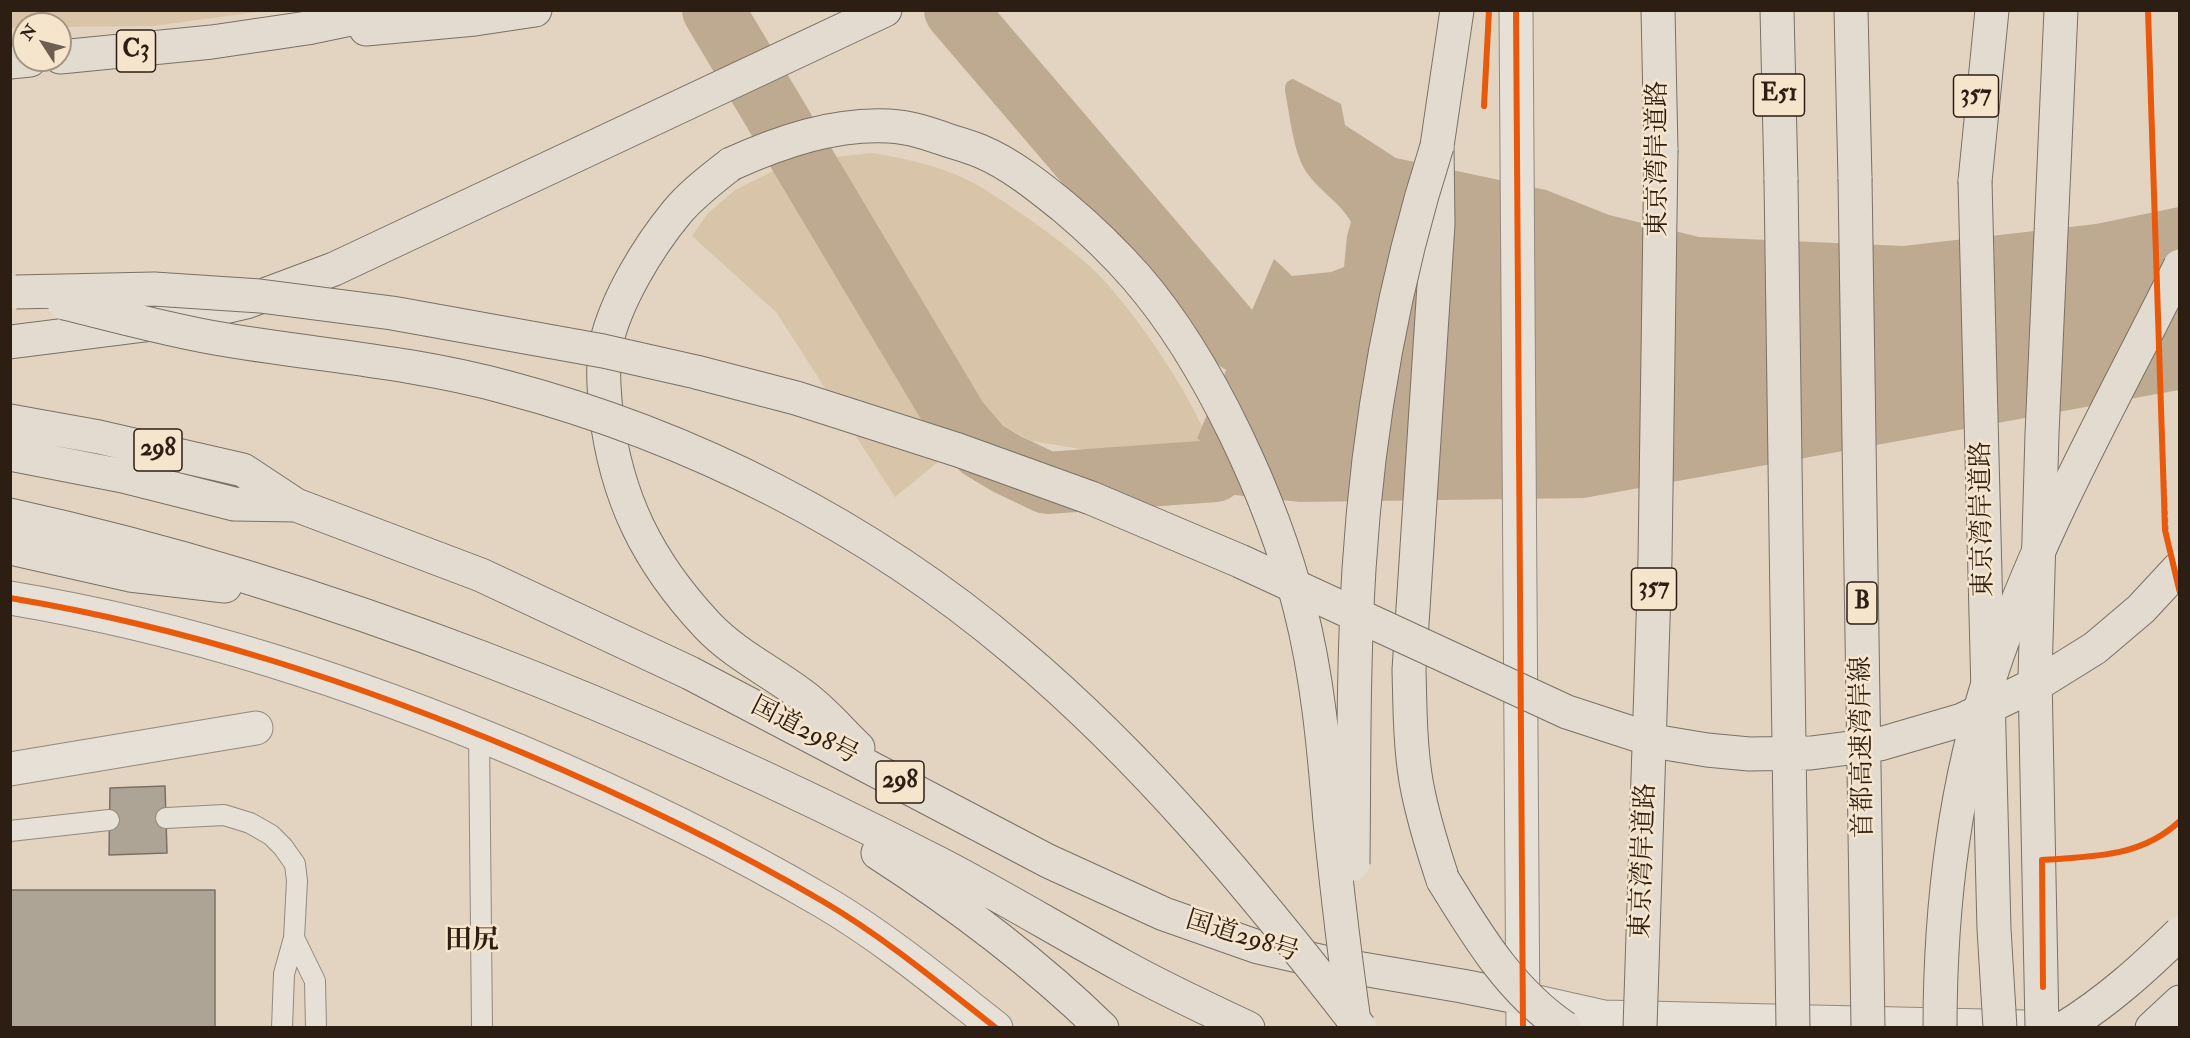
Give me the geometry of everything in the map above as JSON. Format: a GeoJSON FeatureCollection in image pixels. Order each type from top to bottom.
{"type":"FeatureCollection","features":[{"type":"Feature","properties":{"kind":"highway"},"geometry":{"type":"LineString","coordinates":[[212,42],[308,28],[393,10]]}},
{"type":"Feature","properties":{"kind":"highway"},"geometry":{"type":"LineString","coordinates":[[212,42],[475,19],[535,10]]}},
{"type":"Feature","properties":{"kind":"highway"},"geometry":{"type":"LineString","coordinates":[[10,342],[153,324],[246,302],[334,269],[885,10]]}},
{"type":"Feature","properties":{"kind":"highway"},"geometry":{"type":"LineString","coordinates":[[1358,1028],[1353,868],[1355,663],[1359,567],[1367,478],[1395,300],[1416,213],[1437,146],[1457,10]]}},
{"type":"Feature","properties":{"kind":"highway","name":"東京湾岸道路"},"geometry":{"type":"LineString","coordinates":[[1640,1028],[1655,559],[1660,150],[1659,10]]}},
{"type":"Feature","properties":{"kind":"highway","name":"E51"},"geometry":{"type":"LineString","coordinates":[[1777,10],[1793,1028]]}},
{"type":"Feature","properties":{"kind":"highway","name":"首都高速湾岸線"},"geometry":{"type":"LineString","coordinates":[[1851,10],[1868,1028]]}},
{"type":"Feature","properties":{"kind":"highway","name":"東京湾岸道路"},"geometry":{"type":"LineString","coordinates":[[1976,10],[1976,181],[1994,929],[2000,1028]]}},
{"type":"Feature","properties":{"kind":"highway"},"geometry":{"type":"LineString","coordinates":[[1976,181],[1992,10]]}},
{"type":"Feature","properties":{"kind":"highway"},"geometry":{"type":"LineString","coordinates":[[2042,1028],[2035,676],[2042,434],[2061,10]]}},
{"type":"Feature","properties":{"kind":"highway","name":"C3"},"geometry":{"type":"LineString","coordinates":[[72,56],[212,42]]}},
{"type":"Feature","properties":{"kind":"highway"},"geometry":{"type":"LineString","coordinates":[[886,774],[804,696],[747,657],[709,627],[677,590],[652,554],[633,519],[618,475],[608,431],[603,387],[606,344],[619,308],[654,243],[678,212],[703,187],[731,164],[769,147],[806,135],[848,128],[890,126],[926,133],[981,151],[1035,183],[1088,227],[1136,277],[1173,325],[1208,383],[1242,449],[1263,497],[1300,608],[1314,676],[1345,961],[1358,1028]]}},
{"type":"Feature","properties":{"kind":"highway"},"geometry":{"type":"LineString","coordinates":[[1437,146],[1438,224],[1409,670],[1416,779],[1428,837],[1443,880],[1498,966],[1524,994],[1565,1028]]}},
{"type":"Feature","properties":{"kind":"highway"},"geometry":{"type":"LineString","coordinates":[[1940,1028],[1940,973],[1946,889],[1957,814],[1972,742],[1991,675],[2013,612],[2053,519],[2180,266]]}},
{"type":"Feature","properties":{"kind":"highway"},"geometry":{"type":"LineString","coordinates":[[13,292],[154,289],[260,296],[392,313],[603,351],[796,398],[958,450],[1091,498],[1240,561],[1567,712],[1659,742],[1707,750],[1749,754],[1811,753],[1880,744],[1962,720],[2042,681],[2095,648],[2141,609],[2180,567]]}},
{"type":"Feature","properties":{"kind":"highway"},"geometry":{"type":"LineString","coordinates":[[13,292],[213,338],[379,361],[502,386],[587,411],[672,442],[767,486],[852,533],[940,591],[1025,658],[1110,737],[1176,808],[1247,888],[1358,1028]]}},
{"type":"Feature","properties":{"kind":"highway","name":"国道298号"},"geometry":{"type":"LineString","coordinates":[[10,421],[99,437],[243,470],[296,505],[481,575],[690,673],[1077,874],[1164,914],[1248,943],[1333,964],[1462,986],[1522,1013]]}},
{"type":"Feature","properties":{"kind":"highway","name":"国道298号"},"geometry":{"type":"LineString","coordinates":[[10,454],[123,476],[234,504],[296,505]]}},
{"type":"Feature","properties":{"kind":"highway"},"geometry":{"type":"LineString","coordinates":[[10,515],[176,556],[310,596],[511,668],[731,763],[936,862],[1037,916],[1121,965],[1248,1028]]}},
{"type":"Feature","properties":{"kind":"highway"},"geometry":{"type":"LineString","coordinates":[[10,548],[130,575],[310,596]]}},
{"type":"Feature","properties":{"kind":"highway"},"geometry":{"type":"LineString","coordinates":[[731,763],[904,870],[991,933],[1072,999],[1102,1028]]}},
{"type":"Feature","properties":{"kind":"highway"},"geometry":{"type":"LineString","coordinates":[[2066,1028],[2139,974],[2180,933]]}},
{"type":"Feature","properties":{"kind":"highway"},"geometry":{"type":"LineString","coordinates":[[2152,1028],[2180,1002]]}},
{"type":"Feature","properties":{"kind":"street"},"geometry":{"type":"LineString","coordinates":[[1516,23],[1522,1013],[2066,1028]]}},
{"type":"Feature","properties":{"kind":"street"},"geometry":{"type":"LineString","coordinates":[[10,598],[142,624],[220,644],[306,670],[479,734],[608,789],[737,853],[826,903],[906,958],[996,1028]]}},
{"type":"Feature","properties":{"kind":"street"},"geometry":{"type":"LineString","coordinates":[[10,769],[256,728]]}},
{"type":"Feature","properties":{"kind":"lane"},"geometry":{"type":"LineString","coordinates":[[479,734],[482,1028]]}},
{"type":"Feature","properties":{"kind":"lane"},"geometry":{"type":"LineString","coordinates":[[166,818],[224,815],[250,823],[271,835],[295,864],[297,881],[294,938],[284,974],[282,1028]]}},
{"type":"Feature","properties":{"kind":"lane"},"geometry":{"type":"LineString","coordinates":[[10,831],[110,820]]}},
{"type":"Feature","properties":{"kind":"lane"},"geometry":{"type":"LineString","coordinates":[[294,938],[315,981],[316,1028]]}},
{"type":"Feature","properties":{"kind":"path"},"geometry":{"type":"LineString","coordinates":[[2065,859],[2110,855],[2142,846],[2168,831],[2180,820]]}},
{"type":"Feature","properties":{"kind":"shaded area"},"geometry":{"type":"Polygon","coordinates":[[[11,10],[265,11],[153,26],[72,27],[72,12],[12,12],[11,28],[11,10]]]}},
{"type":"Feature","properties":{"kind":"shaded area"},"geometry":{"type":"Polygon","coordinates":[[[1293,79],[1341,104],[1345,125],[1396,158],[1546,190],[1609,215],[1699,237],[1903,246],[2096,224],[2179,207],[2179,390],[1584,498],[1300,502],[1225,494],[1204,445],[1197,438],[1274,259],[1292,276],[1331,272],[1344,267],[1347,236],[1351,222],[1312,180],[1302,165],[1295,145],[1285,91],[1286,83],[1293,79]]]}},
{"type":"Feature","properties":{"kind":"shaded area"},"geometry":{"type":"Polygon","coordinates":[[[872,153],[927,165],[975,184],[1033,222],[1090,267],[1109,286],[1172,371],[1202,426],[1197,438],[1204,445],[1118,455],[1031,441],[996,421],[974,403],[816,159],[872,153]]]}},
{"type":"Feature","properties":{"kind":"shaded area"},"geometry":{"type":"Polygon","coordinates":[[[781,167],[948,454],[895,497],[776,312],[692,236],[708,213],[735,190],[781,167]]]}},
{"type":"Feature","properties":{"kind":"building"},"geometry":{"type":"Polygon","coordinates":[[[165,786],[167,853],[109,855],[110,788],[165,786]]]}},
{"type":"Feature","properties":{"kind":"building"},"geometry":{"type":"Polygon","coordinates":[[[10,890],[215,890],[215,1028],[10,1028],[10,890]]]}},
{"type":"Feature","properties":{"kind":"waterway"},"geometry":{"type":"LineString","coordinates":[[713,10],[958,421],[982,449],[1047,483],[1215,471]]}},
{"type":"Feature","properties":{"kind":"waterway"},"geometry":{"type":"LineString","coordinates":[[955,10],[1238,341]]}},
{"type":"Feature","properties":{"kind":"cycle path"},"geometry":{"type":"LineString","coordinates":[[1484,106],[1489,10]]}},
{"type":"Feature","properties":{"kind":"cycle path"},"geometry":{"type":"LineString","coordinates":[[1516,10],[1523,1028]]}},
{"type":"Feature","properties":{"kind":"cycle path"},"geometry":{"type":"LineString","coordinates":[[2148,10],[2165,530],[2180,593]]}},
{"type":"Feature","properties":{"kind":"cycle path"},"geometry":{"type":"LineString","coordinates":[[10,598],[142,625],[270,660],[396,703],[560,769],[713,841],[824,902],[890,946],[996,1028]]}},
{"type":"Feature","properties":{"kind":"cycle path"},"geometry":{"type":"LineString","coordinates":[[2043,987],[2042,860],[2098,856],[2132,849],[2165,833],[2180,821]]}},
{"type":"Feature","properties":{"kind":"district","name":"田尻"},"geometry":{"type":"Point","coordinates":[472,942]}}]}
